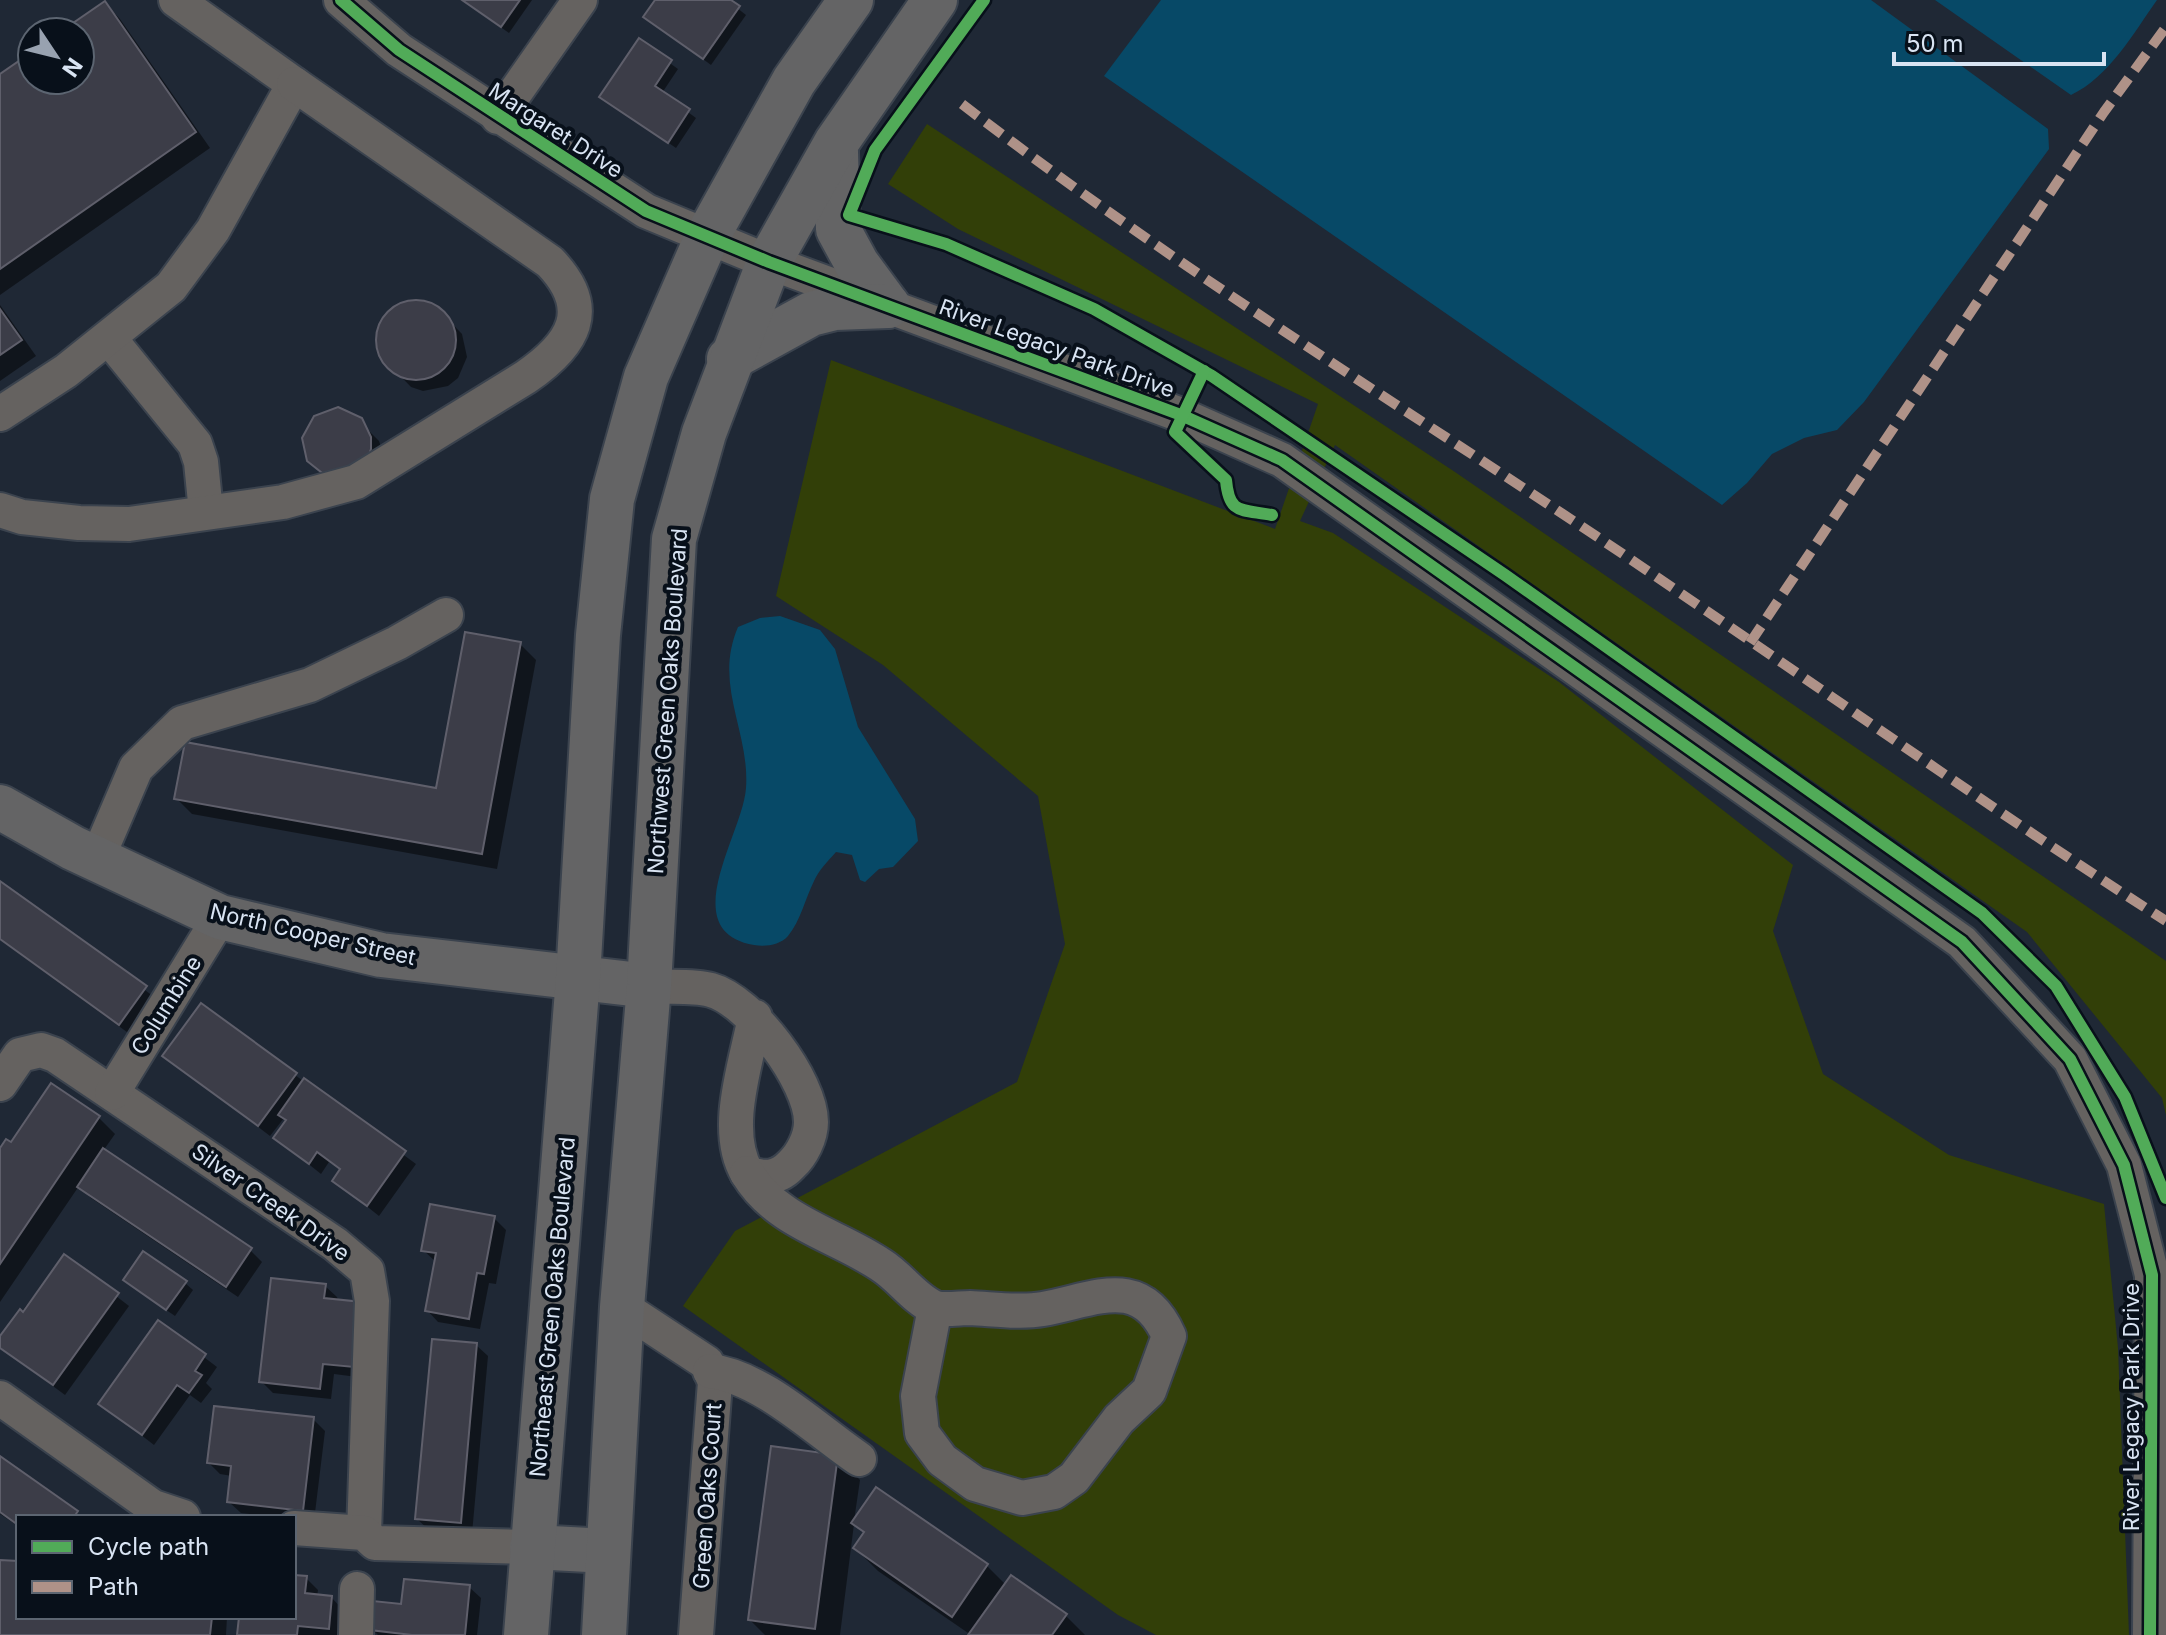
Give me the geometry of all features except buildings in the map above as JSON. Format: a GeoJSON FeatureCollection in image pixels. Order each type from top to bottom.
{"type":"FeatureCollection","features":[{"type":"Feature","properties":{"kind":"main road"},"geometry":{"type":"LineString","coordinates":[[578,978],[598,635],[612,499],[646,377],[707,237],[794,81],[851,0]]}},
{"type":"Feature","properties":{"kind":"main road","name":"Northwest Green Oaks Boulevard"},"geometry":{"type":"LineString","coordinates":[[649,986],[674,539],[729,359],[769,262],[836,143],[935,0]]}},
{"type":"Feature","properties":{"kind":"main road"},"geometry":{"type":"LineString","coordinates":[[836,143],[838,229],[857,264],[888,306]]}},
{"type":"Feature","properties":{"kind":"main road"},"geometry":{"type":"LineString","coordinates":[[729,359],[811,314],[835,308],[888,306]]}},
{"type":"Feature","properties":{"kind":"main road","name":"North Cooper Street"},"geometry":{"type":"LineString","coordinates":[[0,807],[97,859],[220,917],[381,955],[649,986]]}},
{"type":"Feature","properties":{"kind":"main road","name":"Northeast Green Oaks Boulevard"},"geometry":{"type":"LineString","coordinates":[[526,1635],[578,978]]}},
{"type":"Feature","properties":{"kind":"main road"},"geometry":{"type":"LineString","coordinates":[[604,1635],[622,1307],[649,986]]}},
{"type":"Feature","properties":{"kind":"main road"},"geometry":{"type":"LineString","coordinates":[[532,1547],[608,1551]]}},
{"type":"Feature","properties":{"kind":"street"},"geometry":{"type":"LineString","coordinates":[[0,510],[22,517],[65,522],[129,524],[283,502],[356,482],[546,363],[564,344],[572,328],[575,312],[569,282],[550,262],[176,0]]}},
{"type":"Feature","properties":{"kind":"street","name":"Margaret Drive"},"geometry":{"type":"LineString","coordinates":[[341,0],[399,50],[646,211],[769,262]]}},
{"type":"Feature","properties":{"kind":"street"},"geometry":{"type":"LineString","coordinates":[[498,117],[580,0]]}},
{"type":"Feature","properties":{"kind":"street"},"geometry":{"type":"LineString","coordinates":[[0,414],[109,338],[171,287],[213,230],[294,84]]}},
{"type":"Feature","properties":{"kind":"street","name":"River Legacy Park Drive"},"geometry":{"type":"LineString","coordinates":[[769,262],[1181,415],[1282,460],[1962,942],[2070,1059],[2124,1165],[2152,1275],[2159,1493],[2150,1635]]}},
{"type":"Feature","properties":{"kind":"street"},"geometry":{"type":"LineString","coordinates":[[109,338],[195,444],[201,462],[206,512]]}},
{"type":"Feature","properties":{"kind":"street"},"geometry":{"type":"LineString","coordinates":[[97,859],[136,768],[182,723],[310,685],[397,643],[446,615]]}},
{"type":"Feature","properties":{"kind":"street","name":"Columbine"},"geometry":{"type":"LineString","coordinates":[[112,1093],[220,917]]}},
{"type":"Feature","properties":{"kind":"street"},"geometry":{"type":"LineString","coordinates":[[649,986],[710,990],[755,1017],[804,1090],[811,1123],[802,1155],[786,1171],[763,1179],[747,1173]]}},
{"type":"Feature","properties":{"kind":"street"},"geometry":{"type":"LineString","coordinates":[[755,1017],[739,1100],[736,1154],[760,1196],[809,1228],[880,1264],[935,1308],[1042,1309],[1084,1297],[1114,1294],[1140,1302],[1160,1314],[1169,1336],[1149,1391],[1119,1419],[1074,1478],[1054,1492],[1022,1498],[975,1484],[942,1460],[922,1433],[918,1396],[935,1308]]}},
{"type":"Feature","properties":{"kind":"street","name":"Silver Creek Drive"},"geometry":{"type":"LineString","coordinates":[[0,1084],[20,1055],[32,1052],[55,1055],[335,1244],[367,1271],[372,1301],[364,1533]]}},
{"type":"Feature","properties":{"kind":"street","name":"Green Oaks Court"},"geometry":{"type":"LineString","coordinates":[[622,1307],[707,1363],[715,1391],[696,1635]]}},
{"type":"Feature","properties":{"kind":"street"},"geometry":{"type":"LineString","coordinates":[[710,1371],[728,1373],[757,1386],[859,1459]]}},
{"type":"Feature","properties":{"kind":"street"},"geometry":{"type":"LineString","coordinates":[[0,1398],[153,1507],[177,1515]]}},
{"type":"Feature","properties":{"kind":"street"},"geometry":{"type":"LineString","coordinates":[[296,1528],[364,1533],[375,1543],[532,1547]]}},
{"type":"Feature","properties":{"kind":"street"},"geometry":{"type":"LineString","coordinates":[[356,1635],[357,1589]]}},
{"type":"Feature","properties":{"kind":"green space"},"geometry":{"type":"Polygon","coordinates":[[[927,124],[1455,472],[2166,961],[2166,1115],[2162,1098],[2027,932],[1335,445],[1300,521],[1333,533],[1559,682],[1793,865],[1773,931],[1823,1074],[1949,1155],[2104,1204],[2118,1348],[2129,1635],[1156,1635],[1118,1615],[683,1306],[735,1231],[1017,1082],[1065,944],[1038,796],[883,665],[776,596],[831,360],[1275,529],[1318,404],[958,229],[888,184],[927,124]]]}},
{"type":"Feature","properties":{"kind":"water"},"geometry":{"type":"Polygon","coordinates":[[[1161,0],[1871,0],[2048,129],[2049,149],[1864,402],[1837,430],[1804,438],[1772,454],[1747,483],[1722,505],[1104,76],[1161,0]]]}},
{"type":"Feature","properties":{"kind":"water"},"geometry":{"type":"Polygon","coordinates":[[[1935,0],[2157,0],[2109,66],[2071,95],[1935,0]]]}},
{"type":"Feature","properties":{"kind":"water"},"geometry":{"type":"Polygon","coordinates":[[[780,616],[820,630],[835,649],[858,727],[915,819],[918,841],[893,867],[879,869],[865,882],[860,880],[852,855],[836,852],[816,877],[788,936],[777,943],[759,946],[731,936],[719,921],[716,901],[719,878],[746,788],[746,767],[729,669],[731,648],[738,627],[760,618],[780,616]]]}},
{"type":"Feature","properties":{"kind":"marked path"},"geometry":{"type":"LineString","coordinates":[[1750,643],[2104,112],[2166,27]]}},
{"type":"Feature","properties":{"kind":"marked path"},"geometry":{"type":"LineString","coordinates":[[962,104],[1198,274],[1602,540],[2166,921]]}},
{"type":"Feature","properties":{"kind":"cycle path"},"geometry":{"type":"LineString","coordinates":[[341,0],[399,50],[646,211],[769,262],[1181,415],[1282,460],[1962,942],[2070,1059],[2124,1165],[2152,1275],[2150,1635]]}},
{"type":"Feature","properties":{"kind":"cycle path"},"geometry":{"type":"LineString","coordinates":[[984,0],[875,150],[849,215],[946,244],[1094,309],[1212,376],[1505,575],[1982,913],[2056,986],[2125,1097],[2166,1198]]}},
{"type":"Feature","properties":{"kind":"cycle path"},"geometry":{"type":"LineString","coordinates":[[1204,371],[1175,432],[1226,480],[1234,505],[1245,511],[1272,515]]}}]}
